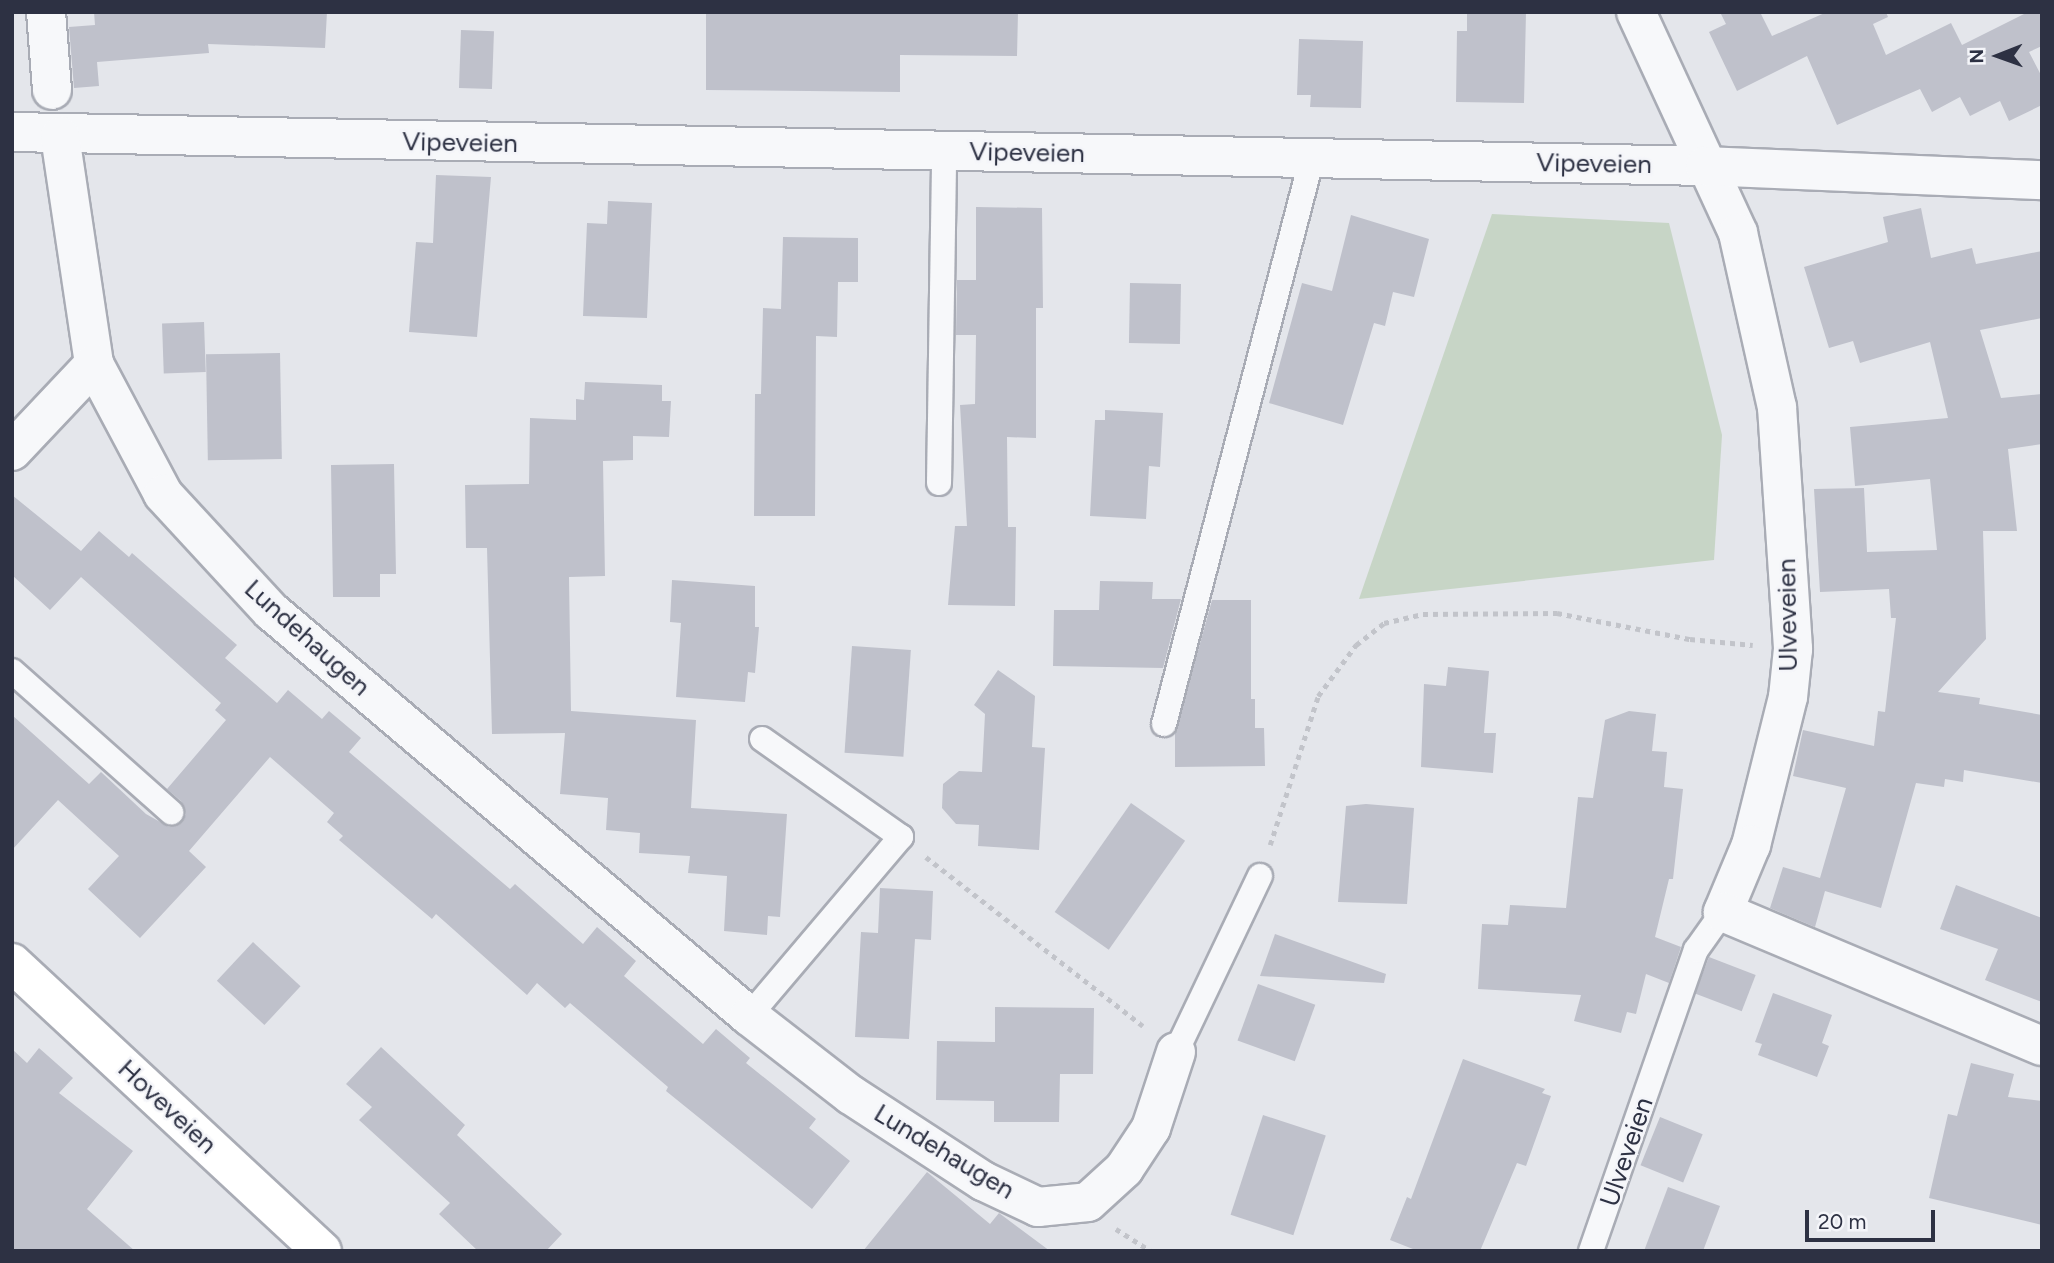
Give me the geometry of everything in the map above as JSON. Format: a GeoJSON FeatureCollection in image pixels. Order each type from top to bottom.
{"type":"FeatureCollection","features":[{"type":"Feature","properties":{"kind":"main road","name":"Hoveveien"},"geometry":{"type":"LineString","coordinates":[[12,963],[321,1251]]}},
{"type":"Feature","properties":{"kind":"street"},"geometry":{"type":"LineString","coordinates":[[46,12],[52,90]]}},
{"type":"Feature","properties":{"kind":"street","name":"Ulveveien"},"geometry":{"type":"LineString","coordinates":[[1636,12],[1738,233],[1777,407],[1793,649],[1788,697],[1751,845],[1723,912]]}},
{"type":"Feature","properties":{"kind":"street","name":"Vipeveien"},"geometry":{"type":"LineString","coordinates":[[12,132],[60,136],[1705,166],[2042,180]]}},
{"type":"Feature","properties":{"kind":"street","name":"Lundehaugen"},"geometry":{"type":"LineString","coordinates":[[60,136],[94,364],[163,494],[271,611],[750,1016],[851,1095],[983,1181],[1038,1207],[1088,1202],[1124,1169],[1151,1128],[1176,1052]]}},
{"type":"Feature","properties":{"kind":"street"},"geometry":{"type":"LineString","coordinates":[[12,451],[94,364]]}},
{"type":"Feature","properties":{"kind":"street"},"geometry":{"type":"LineString","coordinates":[[1723,912],[2042,1046]]}},
{"type":"Feature","properties":{"kind":"lane"},"geometry":{"type":"LineString","coordinates":[[939,483],[944,152]]}},
{"type":"Feature","properties":{"kind":"lane"},"geometry":{"type":"LineString","coordinates":[[1164,724],[1312,158]]}},
{"type":"Feature","properties":{"kind":"lane"},"geometry":{"type":"LineString","coordinates":[[12,671],[171,812]]}},
{"type":"Feature","properties":{"kind":"lane"},"geometry":{"type":"LineString","coordinates":[[750,1016],[901,837],[762,739]]}},
{"type":"Feature","properties":{"kind":"lane","name":"Lundehaugen"},"geometry":{"type":"LineString","coordinates":[[1176,1052],[1260,876]]}},
{"type":"Feature","properties":{"kind":"lane","name":"Ulveveien"},"geometry":{"type":"LineString","coordinates":[[1591,1251],[1696,950],[1723,912]]}},
{"type":"Feature","properties":{"kind":"path"},"geometry":{"type":"LineString","coordinates":[[1260,876],[1318,696],[1356,645],[1384,624],[1423,614],[1557,612],[1690,639],[1793,649]]}},
{"type":"Feature","properties":{"kind":"path"},"geometry":{"type":"LineString","coordinates":[[901,837],[1176,1052]]}},
{"type":"Feature","properties":{"kind":"green space"},"geometry":{"type":"Polygon","coordinates":[[[1492,214],[1669,223],[1722,435],[1714,560],[1359,599],[1492,214]]]}},
{"type":"Feature","properties":{"kind":"building"},"geometry":{"type":"Polygon","coordinates":[[[94,12],[327,12],[325,48],[208,44],[209,53],[97,62],[99,86],[74,88],[69,27],[95,25],[94,12]]]}},
{"type":"Feature","properties":{"kind":"building"},"geometry":{"type":"Polygon","coordinates":[[[706,12],[1018,12],[1017,56],[900,55],[900,92],[706,90],[706,12]]]}},
{"type":"Feature","properties":{"kind":"building"},"geometry":{"type":"Polygon","coordinates":[[[1467,12],[1526,12],[1524,103],[1456,102],[1457,31],[1467,31],[1467,12]]]}},
{"type":"Feature","properties":{"kind":"building"},"geometry":{"type":"Polygon","coordinates":[[[1720,12],[1760,12],[1772,36],[1827,12],[1886,12],[1888,17],[1873,24],[1886,55],[1951,23],[1962,45],[2028,12],[2042,12],[2042,46],[2029,52],[2042,77],[2042,105],[2009,121],[2000,101],[1970,116],[1960,97],[1932,112],[1920,89],[1837,125],[1807,56],[1737,91],[1709,32],[1726,24],[1720,12]]]}},
{"type":"Feature","properties":{"kind":"building"},"geometry":{"type":"Polygon","coordinates":[[[461,30],[494,31],[492,89],[459,88],[461,30]]]}},
{"type":"Feature","properties":{"kind":"building"},"geometry":{"type":"Polygon","coordinates":[[[1299,39],[1363,41],[1361,108],[1310,107],[1311,95],[1297,95],[1299,39]]]}},
{"type":"Feature","properties":{"kind":"building"},"geometry":{"type":"Polygon","coordinates":[[[436,175],[491,177],[477,337],[409,332],[416,242],[433,243],[436,175]]]}},
{"type":"Feature","properties":{"kind":"building"},"geometry":{"type":"Polygon","coordinates":[[[608,201],[652,203],[647,318],[583,316],[587,223],[607,224],[608,201]]]}},
{"type":"Feature","properties":{"kind":"building"},"geometry":{"type":"Polygon","coordinates":[[[976,207],[1042,208],[1043,308],[1036,308],[1036,438],[1007,437],[1008,527],[1016,527],[1015,606],[948,605],[955,526],[967,526],[960,405],[975,404],[976,335],[956,335],[957,280],[976,280],[976,207]]]}},
{"type":"Feature","properties":{"kind":"building"},"geometry":{"type":"Polygon","coordinates":[[[1921,208],[1931,258],[1972,248],[1976,264],[2042,251],[2042,318],[1980,330],[2001,398],[2042,394],[2042,444],[2008,449],[2017,531],[1983,531],[1986,639],[1938,692],[1980,698],[1979,704],[2042,715],[2042,783],[1964,770],[1963,782],[1945,779],[1944,787],[1916,783],[1881,908],[1825,891],[1815,927],[1770,908],[1783,867],[1820,878],[1846,788],[1793,776],[1803,730],[1874,746],[1878,711],[1885,712],[1896,618],[1891,618],[1889,589],[1820,592],[1814,489],[1864,488],[1867,552],[1937,550],[1930,479],[1855,486],[1850,427],[1948,418],[1930,342],[1860,363],[1853,341],[1829,348],[1804,267],[1888,242],[1883,217],[1921,208]]]}},
{"type":"Feature","properties":{"kind":"building"},"geometry":{"type":"Polygon","coordinates":[[[1351,215],[1429,239],[1414,297],[1393,292],[1385,326],[1374,323],[1343,425],[1269,403],[1302,283],[1332,291],[1351,215]]]}},
{"type":"Feature","properties":{"kind":"building"},"geometry":{"type":"Polygon","coordinates":[[[783,237],[858,238],[858,282],[838,282],[837,337],[816,336],[815,516],[754,516],[755,394],[761,394],[763,308],[781,309],[783,237]]]}},
{"type":"Feature","properties":{"kind":"building"},"geometry":{"type":"Polygon","coordinates":[[[1130,283],[1181,284],[1180,344],[1129,343],[1130,283]]]}},
{"type":"Feature","properties":{"kind":"building"},"geometry":{"type":"Polygon","coordinates":[[[204,322],[206,372],[164,373],[162,323],[204,322]]]}},
{"type":"Feature","properties":{"kind":"building"},"geometry":{"type":"Polygon","coordinates":[[[280,353],[282,459],[208,460],[206,354],[280,353]]]}},
{"type":"Feature","properties":{"kind":"building"},"geometry":{"type":"Polygon","coordinates":[[[585,382],[662,385],[662,401],[671,401],[669,437],[633,436],[633,460],[603,461],[605,576],[569,577],[571,711],[696,720],[691,808],[787,814],[780,917],[768,916],[767,935],[724,931],[727,876],[688,873],[690,856],[639,853],[640,833],[606,830],[608,798],[560,794],[565,733],[492,734],[487,548],[466,548],[465,485],[529,484],[530,418],[576,420],[576,399],[584,400],[585,382]]]}},
{"type":"Feature","properties":{"kind":"building"},"geometry":{"type":"Polygon","coordinates":[[[1105,410],[1163,413],[1160,467],[1149,466],[1146,519],[1090,516],[1095,420],[1105,420],[1105,410]]]}},
{"type":"Feature","properties":{"kind":"building"},"geometry":{"type":"Polygon","coordinates":[[[394,464],[396,574],[380,574],[380,597],[333,597],[331,465],[394,464]]]}},
{"type":"Feature","properties":{"kind":"building"},"geometry":{"type":"Polygon","coordinates":[[[12,495],[81,551],[99,531],[129,557],[132,553],[237,645],[225,658],[277,703],[288,690],[322,719],[329,711],[361,738],[349,752],[510,889],[515,884],[583,944],[597,927],[636,961],[624,976],[703,1044],[716,1029],[750,1058],[746,1063],[816,1119],[809,1128],[850,1161],[812,1209],[666,1091],[668,1087],[570,1003],[565,1008],[537,983],[527,995],[436,914],[432,919],[339,840],[343,836],[327,822],[334,813],[270,757],[189,851],[206,867],[140,938],[88,889],[119,856],[58,800],[12,850],[12,715],[89,784],[101,772],[146,814],[169,827],[182,822],[186,814],[181,801],[167,789],[226,720],[215,710],[221,703],[81,577],[50,610],[12,575],[12,495]]]}},
{"type":"Feature","properties":{"kind":"building"},"geometry":{"type":"Polygon","coordinates":[[[672,580],[755,586],[755,627],[759,627],[755,673],[748,672],[745,702],[676,697],[681,623],[670,622],[672,580]]]}},
{"type":"Feature","properties":{"kind":"building"},"geometry":{"type":"Polygon","coordinates":[[[1100,581],[1153,582],[1152,599],[1181,599],[1163,668],[1053,666],[1054,610],[1099,610],[1100,581]]]}},
{"type":"Feature","properties":{"kind":"building"},"geometry":{"type":"Polygon","coordinates":[[[1212,600],[1251,600],[1251,699],[1255,699],[1255,728],[1264,728],[1265,766],[1175,767],[1175,733],[1212,600]]]}},
{"type":"Feature","properties":{"kind":"building"},"geometry":{"type":"Polygon","coordinates":[[[852,646],[911,650],[903,757],[845,753],[852,646]]]}},
{"type":"Feature","properties":{"kind":"building"},"geometry":{"type":"Polygon","coordinates":[[[1448,667],[1489,671],[1484,733],[1496,733],[1493,773],[1421,767],[1424,684],[1446,686],[1448,667]]]}},
{"type":"Feature","properties":{"kind":"building"},"geometry":{"type":"Polygon","coordinates":[[[998,670],[1035,696],[1032,747],[1045,748],[1039,850],[978,846],[979,825],[956,824],[942,808],[943,784],[959,771],[982,772],[985,714],[974,705],[998,670]]]}},
{"type":"Feature","properties":{"kind":"building"},"geometry":{"type":"Polygon","coordinates":[[[1629,711],[1656,714],[1652,751],[1667,752],[1664,787],[1683,789],[1673,879],[1669,879],[1655,937],[1681,947],[1669,983],[1646,974],[1636,1014],[1627,1012],[1621,1033],[1574,1021],[1581,995],[1478,989],[1482,924],[1508,925],[1510,905],[1566,908],[1578,797],[1593,798],[1605,720],[1629,711]]]}},
{"type":"Feature","properties":{"kind":"building"},"geometry":{"type":"Polygon","coordinates":[[[1131,803],[1185,841],[1109,950],[1055,912],[1131,803]]]}},
{"type":"Feature","properties":{"kind":"building"},"geometry":{"type":"Polygon","coordinates":[[[1366,804],[1414,808],[1407,904],[1338,902],[1346,806],[1366,804]]]}},
{"type":"Feature","properties":{"kind":"building"},"geometry":{"type":"Polygon","coordinates":[[[1956,885],[2042,918],[2042,1002],[1985,980],[1998,949],[1940,929],[1956,885]]]}},
{"type":"Feature","properties":{"kind":"building"},"geometry":{"type":"Polygon","coordinates":[[[880,888],[933,891],[931,940],[915,939],[909,1039],[855,1037],[861,932],[878,933],[880,888]]]}},
{"type":"Feature","properties":{"kind":"building"},"geometry":{"type":"Polygon","coordinates":[[[1275,934],[1386,974],[1384,983],[1260,976],[1275,934]]]}},
{"type":"Feature","properties":{"kind":"building"},"geometry":{"type":"Polygon","coordinates":[[[253,942],[301,986],[264,1025],[217,981],[253,942]]]}},
{"type":"Feature","properties":{"kind":"building"},"geometry":{"type":"Polygon","coordinates":[[[1709,957],[1756,975],[1742,1011],[1695,993],[1709,957]]]}},
{"type":"Feature","properties":{"kind":"building"},"geometry":{"type":"Polygon","coordinates":[[[1258,984],[1315,1005],[1295,1061],[1237,1040],[1258,984]]]}},
{"type":"Feature","properties":{"kind":"building"},"geometry":{"type":"Polygon","coordinates":[[[1773,993],[1832,1015],[1822,1043],[1829,1046],[1817,1077],[1758,1055],[1762,1044],[1755,1042],[1773,993]]]}},
{"type":"Feature","properties":{"kind":"building"},"geometry":{"type":"Polygon","coordinates":[[[995,1007],[1094,1008],[1093,1074],[1060,1074],[1059,1122],[994,1122],[994,1101],[936,1100],[937,1041],[995,1042],[995,1007]]]}},
{"type":"Feature","properties":{"kind":"building"},"geometry":{"type":"Polygon","coordinates":[[[381,1047],[465,1125],[457,1135],[562,1234],[546,1251],[478,1251],[439,1214],[450,1203],[359,1120],[372,1107],[346,1084],[381,1047]]]}},
{"type":"Feature","properties":{"kind":"building"},"geometry":{"type":"Polygon","coordinates":[[[39,1048],[73,1078],[59,1093],[133,1151],[87,1209],[135,1251],[12,1251],[12,1049],[27,1063],[39,1048]]]}},
{"type":"Feature","properties":{"kind":"building"},"geometry":{"type":"Polygon","coordinates":[[[1463,1059],[1545,1089],[1542,1093],[1551,1096],[1526,1166],[1517,1163],[1480,1251],[1418,1251],[1390,1240],[1407,1197],[1411,1199],[1463,1059]]]}},
{"type":"Feature","properties":{"kind":"building"},"geometry":{"type":"Polygon","coordinates":[[[1971,1063],[2014,1074],[2008,1097],[2042,1101],[2042,1225],[1929,1198],[1948,1114],[1957,1116],[1971,1063]]]}},
{"type":"Feature","properties":{"kind":"building"},"geometry":{"type":"Polygon","coordinates":[[[1263,1115],[1326,1135],[1293,1235],[1231,1215],[1263,1115]]]}},
{"type":"Feature","properties":{"kind":"building"},"geometry":{"type":"Polygon","coordinates":[[[1660,1117],[1703,1134],[1683,1182],[1641,1165],[1660,1117]]]}},
{"type":"Feature","properties":{"kind":"building"},"geometry":{"type":"Polygon","coordinates":[[[927,1172],[990,1224],[999,1213],[1050,1251],[863,1251],[927,1172]]]}},
{"type":"Feature","properties":{"kind":"building"},"geometry":{"type":"Polygon","coordinates":[[[1668,1187],[1720,1206],[1703,1251],[1644,1251],[1668,1187]]]}}]}
